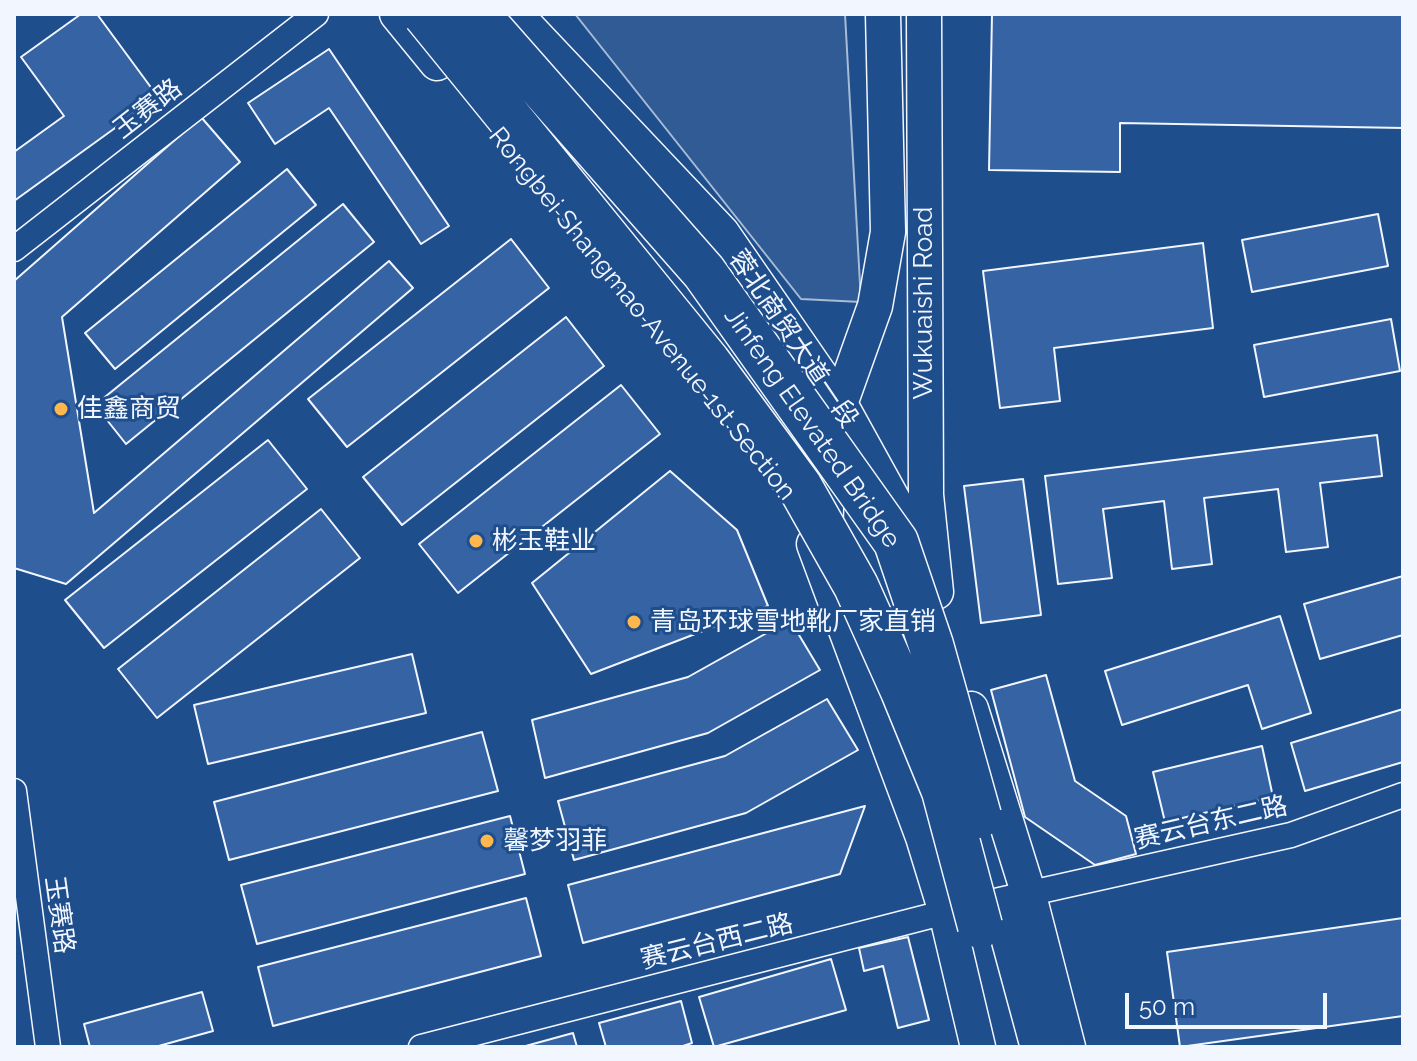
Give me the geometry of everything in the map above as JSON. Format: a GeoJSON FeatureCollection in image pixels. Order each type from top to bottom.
{"type":"FeatureCollection","features":[{"type":"Feature","properties":{"kind":"highway","name":"Jinfeng Elevated Bridge"},"geometry":{"type":"LineString","coordinates":[[425,14],[708,362],[800,487],[856,586],[938,777],[991,912]]}},
{"type":"Feature","properties":{"kind":"highway","name":"Jinfeng Elevated Bridge"},"geometry":{"type":"LineString","coordinates":[[477,14],[704,272],[896,542],[931,645],[991,912]]}},
{"type":"Feature","properties":{"kind":"highway","name":"Rongbei Shangmao Avenue 1st Section"},"geometry":{"type":"LineString","coordinates":[[991,912],[1012,1047]]}},
{"type":"Feature","properties":{"kind":"highway","name":"Rongbei Shangmao Avenue 1st Section"},"geometry":{"type":"LineString","coordinates":[[991,912],[1043,1047]]}},
{"type":"Feature","properties":{"kind":"main road","name":"Rongbei Shangmao Avenue 1st Section"},"geometry":{"type":"LineString","coordinates":[[397,14],[797,502],[923,837],[991,912],[978,1047]]}},
{"type":"Feature","properties":{"kind":"main road","name":"蓉北商贸大道一段"},"geometry":{"type":"LineString","coordinates":[[515,14],[722,233],[840,404],[920,549],[936,592],[991,912],[1068,1047]]}},
{"type":"Feature","properties":{"kind":"main road","name":"Wukuaishi Road"},"geometry":{"type":"LineString","coordinates":[[824,569],[827,478],[840,404],[875,306],[888,232],[883,14]]}},
{"type":"Feature","properties":{"kind":"main road","name":"Wukuaishi Road"},"geometry":{"type":"LineString","coordinates":[[924,14],[926,495],[936,592]]}},
{"type":"Feature","properties":{"kind":"street","name":"玉赛路"},"geometry":{"type":"LineString","coordinates":[[14,249],[316,14]]}},
{"type":"Feature","properties":{"kind":"street","name":"玉赛路"},"geometry":{"type":"LineString","coordinates":[[14,791],[48,1047]]}},
{"type":"Feature","properties":{"kind":"street","name":"赛云台东二路"},"geometry":{"type":"LineString","coordinates":[[991,912],[1291,835],[1403,795]]}},
{"type":"Feature","properties":{"kind":"street","name":"赛云台西二路"},"geometry":{"type":"LineString","coordinates":[[421,1047],[991,912]]}},
{"type":"Feature","properties":{"kind":"shaded area"},"geometry":{"type":"Polygon","coordinates":[[[575,14],[845,14],[861,302],[801,299],[575,14]]]}},
{"type":"Feature","properties":{"kind":"building"},"geometry":{"type":"Polygon","coordinates":[[[81,14],[97,14],[158,97],[14,201],[14,152],[64,116],[21,57],[81,14]]]}},
{"type":"Feature","properties":{"kind":"building"},"geometry":{"type":"Polygon","coordinates":[[[992,14],[1403,14],[1403,128],[1120,123],[1120,172],[989,170],[992,14]]]}},
{"type":"Feature","properties":{"kind":"building"},"geometry":{"type":"Polygon","coordinates":[[[329,49],[449,226],[421,244],[329,108],[275,144],[248,103],[329,49]]]}},
{"type":"Feature","properties":{"kind":"building"},"geometry":{"type":"Polygon","coordinates":[[[201,117],[240,162],[62,317],[94,513],[389,261],[413,288],[66,584],[14,568],[14,281],[201,117]]]}},
{"type":"Feature","properties":{"kind":"building"},"geometry":{"type":"Polygon","coordinates":[[[287,169],[316,205],[115,369],[85,333],[287,169]]]}},
{"type":"Feature","properties":{"kind":"building"},"geometry":{"type":"Polygon","coordinates":[[[343,204],[374,242],[126,444],[95,405],[343,204]]]}},
{"type":"Feature","properties":{"kind":"building"},"geometry":{"type":"Polygon","coordinates":[[[1378,214],[1388,266],[1252,292],[1242,240],[1378,214]]]}},
{"type":"Feature","properties":{"kind":"building"},"geometry":{"type":"Polygon","coordinates":[[[511,239],[549,288],[347,447],[308,399],[511,239]]]}},
{"type":"Feature","properties":{"kind":"building"},"geometry":{"type":"Polygon","coordinates":[[[1203,243],[1213,328],[1054,348],[1060,401],[1000,408],[983,271],[1203,243]]]}},
{"type":"Feature","properties":{"kind":"building"},"geometry":{"type":"Polygon","coordinates":[[[566,317],[604,366],[402,525],[363,477],[566,317]]]}},
{"type":"Feature","properties":{"kind":"building"},"geometry":{"type":"Polygon","coordinates":[[[1391,319],[1400,371],[1264,397],[1254,345],[1391,319]]]}},
{"type":"Feature","properties":{"kind":"building"},"geometry":{"type":"Polygon","coordinates":[[[621,385],[660,434],[458,593],[419,544],[621,385]]]}},
{"type":"Feature","properties":{"kind":"building"},"geometry":{"type":"Polygon","coordinates":[[[1377,435],[1382,476],[1320,483],[1328,547],[1286,552],[1278,489],[1204,498],[1212,564],[1172,569],[1164,501],[1103,509],[1112,578],[1058,584],[1045,476],[1377,435]]]}},
{"type":"Feature","properties":{"kind":"building"},"geometry":{"type":"Polygon","coordinates":[[[268,440],[307,489],[104,648],[65,600],[268,440]]]}},
{"type":"Feature","properties":{"kind":"building"},"geometry":{"type":"Polygon","coordinates":[[[670,471],[737,530],[768,606],[591,674],[532,583],[670,471]]]}},
{"type":"Feature","properties":{"kind":"building"},"geometry":{"type":"Polygon","coordinates":[[[1023,479],[1041,615],[981,623],[964,486],[1023,479]]]}},
{"type":"Feature","properties":{"kind":"building"},"geometry":{"type":"Polygon","coordinates":[[[321,509],[360,558],[157,718],[118,669],[321,509]]]}},
{"type":"Feature","properties":{"kind":"building"},"geometry":{"type":"Polygon","coordinates":[[[1403,576],[1403,635],[1320,659],[1304,604],[1403,576]]]}},
{"type":"Feature","properties":{"kind":"building"},"geometry":{"type":"Polygon","coordinates":[[[1280,616],[1311,713],[1262,729],[1248,685],[1122,725],[1105,671],[1280,616]]]}},
{"type":"Feature","properties":{"kind":"building"},"geometry":{"type":"Polygon","coordinates":[[[790,620],[820,670],[708,733],[545,778],[532,720],[688,677],[790,620]]]}},
{"type":"Feature","properties":{"kind":"building"},"geometry":{"type":"Polygon","coordinates":[[[412,654],[426,713],[208,764],[194,705],[412,654]]]}},
{"type":"Feature","properties":{"kind":"building"},"geometry":{"type":"Polygon","coordinates":[[[1046,675],[1075,781],[1126,816],[1136,854],[1095,865],[1025,817],[991,690],[1046,675]]]}},
{"type":"Feature","properties":{"kind":"building"},"geometry":{"type":"Polygon","coordinates":[[[827,699],[858,750],[746,813],[574,860],[558,801],[725,756],[827,699]]]}},
{"type":"Feature","properties":{"kind":"building"},"geometry":{"type":"Polygon","coordinates":[[[1403,709],[1403,762],[1305,791],[1291,743],[1403,709]]]}},
{"type":"Feature","properties":{"kind":"building"},"geometry":{"type":"Polygon","coordinates":[[[482,732],[498,791],[229,860],[214,802],[482,732]]]}},
{"type":"Feature","properties":{"kind":"building"},"geometry":{"type":"Polygon","coordinates":[[[1262,746],[1273,797],[1165,822],[1153,772],[1262,746]]]}},
{"type":"Feature","properties":{"kind":"building"},"geometry":{"type":"Polygon","coordinates":[[[865,806],[840,874],[583,943],[568,885],[865,806]]]}},
{"type":"Feature","properties":{"kind":"building"},"geometry":{"type":"Polygon","coordinates":[[[510,816],[525,874],[257,944],[241,885],[510,816]]]}},
{"type":"Feature","properties":{"kind":"building"},"geometry":{"type":"Polygon","coordinates":[[[526,898],[541,956],[273,1026],[258,967],[526,898]]]}},
{"type":"Feature","properties":{"kind":"building"},"geometry":{"type":"Polygon","coordinates":[[[1403,918],[1403,1016],[1180,1047],[1167,952],[1403,918]]]}},
{"type":"Feature","properties":{"kind":"building"},"geometry":{"type":"Polygon","coordinates":[[[908,937],[929,1020],[898,1028],[883,966],[864,971],[859,948],[908,937]]]}},
{"type":"Feature","properties":{"kind":"building"},"geometry":{"type":"Polygon","coordinates":[[[831,959],[846,1010],[714,1047],[699,997],[831,959]]]}},
{"type":"Feature","properties":{"kind":"building"},"geometry":{"type":"Polygon","coordinates":[[[202,992],[213,1031],[155,1047],[90,1047],[84,1024],[202,992]]]}},
{"type":"Feature","properties":{"kind":"building"},"geometry":{"type":"Polygon","coordinates":[[[681,1001],[692,1043],[680,1047],[606,1047],[599,1023],[681,1001]]]}},
{"type":"Feature","properties":{"kind":"building"},"geometry":{"type":"Polygon","coordinates":[[[573,1033],[577,1047],[522,1047],[573,1033]]]}},
{"type":"Feature","properties":{"kind":"place","name":"佳鑫商贸"},"geometry":{"type":"Point","coordinates":[61,409]}},
{"type":"Feature","properties":{"kind":"place","name":"彬玉鞋业"},"geometry":{"type":"Point","coordinates":[476,541]}},
{"type":"Feature","properties":{"kind":"place","name":"青岛环球雪地靴厂家直销"},"geometry":{"type":"Point","coordinates":[634,622]}},
{"type":"Feature","properties":{"kind":"place","name":"馨梦羽菲"},"geometry":{"type":"Point","coordinates":[487,841]}}]}
